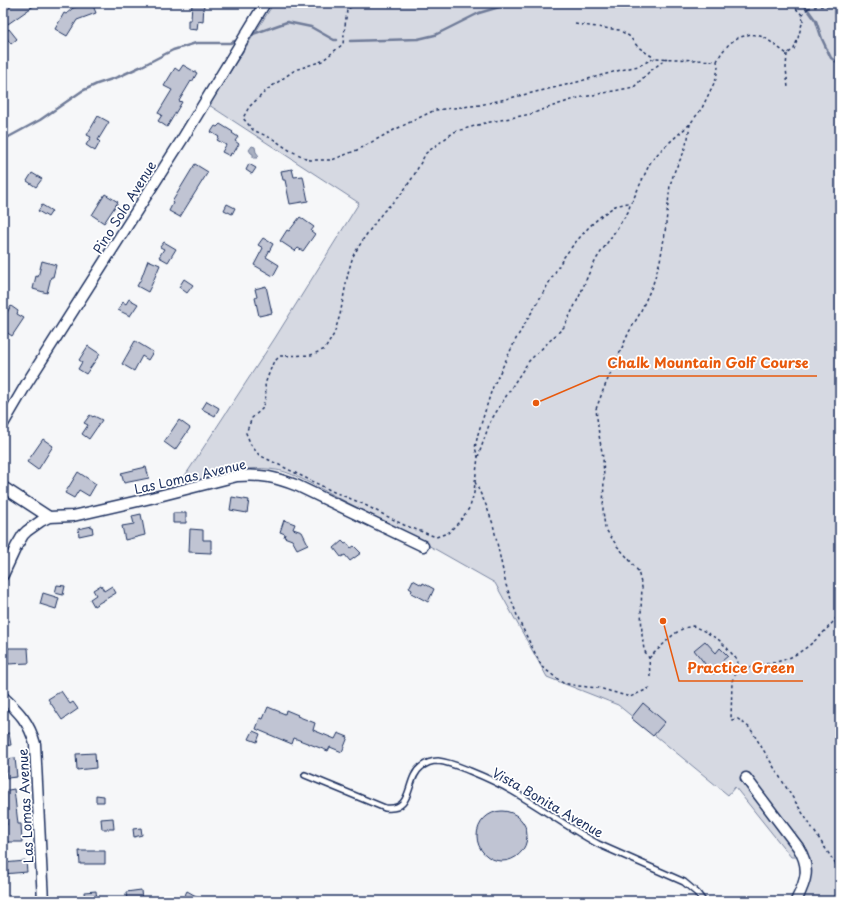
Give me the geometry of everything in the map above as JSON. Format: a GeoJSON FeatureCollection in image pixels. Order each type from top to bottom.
{"type":"FeatureCollection","features":[{"type":"Feature","properties":{"kind":"street","name":"Pino Solo Avenue"},"geometry":{"type":"LineString","coordinates":[[3,424],[187,131],[265,3]]}},
{"type":"Feature","properties":{"kind":"street","name":"Las Lomas Avenue"},"geometry":{"type":"LineString","coordinates":[[3,575],[22,536],[41,521],[49,517],[73,516],[237,476],[251,474],[266,475],[298,486],[423,546]]}},
{"type":"Feature","properties":{"kind":"street"},"geometry":{"type":"LineString","coordinates":[[3,487],[49,517]]}},
{"type":"Feature","properties":{"kind":"street","name":"Las Lomas Avenue"},"geometry":{"type":"LineString","coordinates":[[3,697],[24,719],[36,744],[43,901]]}},
{"type":"Feature","properties":{"kind":"street"},"geometry":{"type":"LineString","coordinates":[[746,778],[798,847],[804,858],[806,876],[796,901]]}},
{"type":"Feature","properties":{"kind":"lane","name":"Vista Bonita Avenue"},"geometry":{"type":"LineString","coordinates":[[306,775],[390,809],[398,806],[404,801],[414,774],[422,766],[436,761],[457,766],[514,792],[598,844],[684,882],[697,893],[703,901]]}},
{"type":"Feature","properties":{"kind":"path"},"geometry":{"type":"LineString","coordinates":[[356,3],[347,10],[343,44],[322,61],[295,70],[268,89],[249,107],[243,118],[253,130],[273,139],[289,150],[310,160],[332,160],[356,150],[435,110],[480,105],[570,84],[638,66],[655,58],[717,61]]}},
{"type":"Feature","properties":{"kind":"path"},"geometry":{"type":"LineString","coordinates":[[787,54],[794,49],[803,20],[802,15],[791,3]]}},
{"type":"Feature","properties":{"kind":"path"},"geometry":{"type":"LineString","coordinates":[[808,3],[808,8]]}},
{"type":"Feature","properties":{"kind":"path"},"geometry":{"type":"LineString","coordinates":[[802,15],[808,8],[820,6],[840,6]]}},
{"type":"Feature","properties":{"kind":"path"},"geometry":{"type":"LineString","coordinates":[[575,24],[618,30],[629,36],[638,47],[655,58]]}},
{"type":"Feature","properties":{"kind":"path"},"geometry":{"type":"LineString","coordinates":[[668,58],[649,72],[634,87],[578,98],[531,114],[485,123],[454,132],[426,153],[414,178],[402,194],[383,212],[353,256],[348,273],[340,315],[334,334],[325,349],[311,355],[280,356],[272,363],[266,384],[266,396],[262,409],[252,418],[246,433],[251,445],[259,455],[404,525],[436,537],[448,533],[460,521],[470,507],[474,493],[478,456],[490,422],[529,361],[564,327],[597,258],[628,212],[650,164],[660,151],[690,124],[702,108],[716,79],[718,67],[717,61],[722,52],[737,38],[751,34],[764,37],[787,54]]}},
{"type":"Feature","properties":{"kind":"path"},"geometry":{"type":"LineString","coordinates":[[787,54],[786,68],[788,88]]}},
{"type":"Feature","properties":{"kind":"path"},"geometry":{"type":"LineString","coordinates":[[650,677],[649,658],[644,650],[642,635],[642,587],[638,571],[617,546],[605,528],[603,510],[603,458],[596,409],[629,332],[639,315],[653,284],[660,261],[665,234],[670,184],[683,154],[688,138],[690,124]]}},
{"type":"Feature","properties":{"kind":"path"},"geometry":{"type":"LineString","coordinates":[[478,456],[475,448],[492,389],[516,339],[564,257],[589,227],[601,216],[615,206],[632,202]]}},
{"type":"Feature","properties":{"kind":"path"},"geometry":{"type":"LineString","coordinates":[[475,482],[493,524],[506,585],[519,621],[542,667],[563,683],[599,688],[630,697],[650,688]]}},
{"type":"Feature","properties":{"kind":"path"},"geometry":{"type":"LineString","coordinates":[[737,671],[780,661],[795,655],[808,646],[831,625],[840,613]]}},
{"type":"Feature","properties":{"kind":"path"},"geometry":{"type":"LineString","coordinates":[[649,658],[674,634],[684,628],[692,626],[706,632],[728,648],[738,661],[737,671],[732,680],[731,720],[738,719],[750,728],[792,798],[840,871]]}},
{"type":"Feature","properties":{"kind":"path"},"geometry":{"type":"LineString","coordinates":[[840,626],[837,642],[840,666]]}},
{"type":"Feature","properties":{"kind":"shaded area"},"geometry":{"type":"Polygon","coordinates":[[[274,3],[840,3],[840,901],[790,901],[799,880],[799,857],[791,857],[735,787],[728,795],[618,705],[547,677],[495,583],[412,536],[302,479],[283,471],[263,469],[238,470],[213,476],[177,488],[275,338],[359,203],[209,105],[274,3]]]}},
{"type":"Feature","properties":{"kind":"water"},"geometry":{"type":"Polygon","coordinates":[[[252,146],[255,147],[259,156],[257,158],[253,158],[253,154],[249,150],[252,146]]]}},
{"type":"Feature","properties":{"kind":"building"},"geometry":{"type":"Polygon","coordinates":[[[15,3],[38,3],[8,24],[3,16],[3,11],[15,3]]]}},
{"type":"Feature","properties":{"kind":"building"},"geometry":{"type":"Polygon","coordinates":[[[80,3],[92,3],[96,13],[77,20],[67,36],[55,29],[64,13],[66,14],[73,8],[81,5],[80,3]]]}},
{"type":"Feature","properties":{"kind":"building"},"geometry":{"type":"Polygon","coordinates":[[[192,3],[204,3],[203,22],[198,21],[197,30],[188,29],[188,20],[191,20],[192,3]]]}},
{"type":"Feature","properties":{"kind":"building"},"geometry":{"type":"Polygon","coordinates":[[[9,29],[17,39],[11,44],[3,33],[9,29]]]}},
{"type":"Feature","properties":{"kind":"building"},"geometry":{"type":"Polygon","coordinates":[[[183,65],[197,73],[179,101],[182,102],[167,127],[158,121],[162,115],[158,113],[172,90],[164,86],[175,68],[179,71],[183,65]]]}},
{"type":"Feature","properties":{"kind":"building"},"geometry":{"type":"Polygon","coordinates":[[[98,116],[109,122],[98,140],[100,142],[95,151],[86,145],[91,137],[87,135],[98,116]]]}},
{"type":"Feature","properties":{"kind":"building"},"geometry":{"type":"Polygon","coordinates":[[[220,124],[238,137],[235,141],[239,144],[230,156],[222,152],[226,145],[217,140],[219,137],[211,132],[215,126],[217,127],[220,124]]]}},
{"type":"Feature","properties":{"kind":"building"},"geometry":{"type":"Polygon","coordinates":[[[195,164],[208,172],[180,217],[169,211],[173,203],[172,202],[195,164]]]}},
{"type":"Feature","properties":{"kind":"building"},"geometry":{"type":"Polygon","coordinates":[[[249,164],[256,168],[252,174],[246,170],[249,164]]]}},
{"type":"Feature","properties":{"kind":"building"},"geometry":{"type":"Polygon","coordinates":[[[292,169],[294,177],[303,176],[308,201],[290,204],[285,180],[283,180],[281,171],[292,169]]]}},
{"type":"Feature","properties":{"kind":"building"},"geometry":{"type":"Polygon","coordinates":[[[32,173],[42,179],[36,187],[27,181],[32,173]]]}},
{"type":"Feature","properties":{"kind":"building"},"geometry":{"type":"Polygon","coordinates":[[[105,194],[118,202],[104,223],[92,215],[105,194]]]}},
{"type":"Feature","properties":{"kind":"building"},"geometry":{"type":"Polygon","coordinates":[[[227,204],[235,208],[232,214],[224,210],[227,204]]]}},
{"type":"Feature","properties":{"kind":"building"},"geometry":{"type":"Polygon","coordinates":[[[42,205],[52,211],[48,217],[38,211],[42,205]]]}},
{"type":"Feature","properties":{"kind":"building"},"geometry":{"type":"Polygon","coordinates":[[[300,217],[314,227],[311,231],[315,234],[303,251],[298,248],[295,251],[280,241],[287,230],[289,231],[300,217]]]}},
{"type":"Feature","properties":{"kind":"building"},"geometry":{"type":"Polygon","coordinates":[[[263,238],[273,244],[266,257],[279,265],[273,276],[254,265],[263,248],[258,245],[263,238]]]}},
{"type":"Feature","properties":{"kind":"building"},"geometry":{"type":"Polygon","coordinates":[[[164,242],[176,249],[168,262],[159,257],[164,249],[160,247],[164,242]]]}},
{"type":"Feature","properties":{"kind":"building"},"geometry":{"type":"Polygon","coordinates":[[[148,260],[160,265],[148,292],[137,286],[148,260]]]}},
{"type":"Feature","properties":{"kind":"building"},"geometry":{"type":"Polygon","coordinates":[[[42,261],[56,265],[47,293],[33,289],[42,261]]]}},
{"type":"Feature","properties":{"kind":"building"},"geometry":{"type":"Polygon","coordinates":[[[184,279],[193,285],[187,293],[179,287],[184,279]]]}},
{"type":"Feature","properties":{"kind":"building"},"geometry":{"type":"Polygon","coordinates":[[[266,286],[272,313],[259,316],[255,298],[257,297],[255,289],[266,286]]]}},
{"type":"Feature","properties":{"kind":"building"},"geometry":{"type":"Polygon","coordinates":[[[129,299],[138,304],[130,316],[118,310],[123,302],[126,304],[129,299]]]}},
{"type":"Feature","properties":{"kind":"building"},"geometry":{"type":"Polygon","coordinates":[[[11,306],[18,311],[17,314],[24,318],[12,336],[3,330],[3,319],[11,306]]]}},
{"type":"Feature","properties":{"kind":"building"},"geometry":{"type":"Polygon","coordinates":[[[135,341],[153,352],[148,360],[142,356],[134,371],[122,364],[135,341]]]}},
{"type":"Feature","properties":{"kind":"building"},"geometry":{"type":"Polygon","coordinates":[[[88,346],[100,354],[86,374],[78,369],[82,362],[79,360],[88,346]]]}},
{"type":"Feature","properties":{"kind":"building"},"geometry":{"type":"Polygon","coordinates":[[[207,401],[219,408],[215,416],[202,409],[207,401]]]}},
{"type":"Feature","properties":{"kind":"building"},"geometry":{"type":"Polygon","coordinates":[[[90,415],[102,420],[89,439],[82,434],[88,425],[84,423],[90,415]]]}},
{"type":"Feature","properties":{"kind":"building"},"geometry":{"type":"Polygon","coordinates":[[[179,420],[190,428],[175,450],[164,442],[179,420]]]}},
{"type":"Feature","properties":{"kind":"building"},"geometry":{"type":"Polygon","coordinates":[[[43,439],[53,446],[38,470],[27,462],[43,439]]]}},
{"type":"Feature","properties":{"kind":"building"},"geometry":{"type":"Polygon","coordinates":[[[146,467],[149,478],[124,483],[121,473],[146,467]]]}},
{"type":"Feature","properties":{"kind":"building"},"geometry":{"type":"Polygon","coordinates":[[[78,472],[96,484],[89,496],[79,490],[74,498],[65,493],[78,472]]]}},
{"type":"Feature","properties":{"kind":"building"},"geometry":{"type":"Polygon","coordinates":[[[232,497],[249,500],[247,513],[230,510],[232,497]]]}},
{"type":"Feature","properties":{"kind":"building"},"geometry":{"type":"Polygon","coordinates":[[[173,513],[186,513],[186,523],[173,523],[173,513]]]}},
{"type":"Feature","properties":{"kind":"building"},"geometry":{"type":"Polygon","coordinates":[[[141,514],[145,535],[125,540],[122,526],[134,524],[132,516],[141,514]]]}},
{"type":"Feature","properties":{"kind":"building"},"geometry":{"type":"Polygon","coordinates":[[[284,520],[295,524],[293,529],[302,532],[308,544],[297,549],[292,540],[284,537],[285,534],[280,532],[284,520]]]}},
{"type":"Feature","properties":{"kind":"building"},"geometry":{"type":"Polygon","coordinates":[[[92,526],[93,533],[79,536],[78,529],[92,526]]]}},
{"type":"Feature","properties":{"kind":"building"},"geometry":{"type":"Polygon","coordinates":[[[190,529],[203,530],[203,540],[211,540],[211,553],[189,552],[190,529]]]}},
{"type":"Feature","properties":{"kind":"building"},"geometry":{"type":"Polygon","coordinates":[[[342,541],[345,544],[347,543],[351,548],[354,546],[361,553],[350,561],[345,555],[341,557],[334,548],[342,541]]]}},
{"type":"Feature","properties":{"kind":"building"},"geometry":{"type":"Polygon","coordinates":[[[413,580],[434,589],[428,602],[411,593],[412,590],[409,588],[413,580]]]}},
{"type":"Feature","properties":{"kind":"building"},"geometry":{"type":"Polygon","coordinates":[[[57,585],[65,586],[63,595],[55,593],[57,585]]]}},
{"type":"Feature","properties":{"kind":"building"},"geometry":{"type":"Polygon","coordinates":[[[101,585],[104,591],[112,586],[116,593],[94,606],[90,599],[96,595],[93,590],[101,585]]]}},
{"type":"Feature","properties":{"kind":"building"},"geometry":{"type":"Polygon","coordinates":[[[43,593],[59,598],[56,609],[40,604],[43,593]]]}},
{"type":"Feature","properties":{"kind":"building"},"geometry":{"type":"Polygon","coordinates":[[[705,641],[716,653],[720,648],[728,656],[722,661],[725,664],[713,674],[694,650],[705,641]]]}},
{"type":"Feature","properties":{"kind":"building"},"geometry":{"type":"Polygon","coordinates":[[[8,648],[28,648],[29,663],[8,664],[8,648]]]}},
{"type":"Feature","properties":{"kind":"building"},"geometry":{"type":"Polygon","coordinates":[[[61,691],[70,704],[73,702],[78,709],[62,720],[48,699],[61,691]]]}},
{"type":"Feature","properties":{"kind":"building"},"geometry":{"type":"Polygon","coordinates":[[[643,703],[665,722],[653,736],[631,718],[643,703]]]}},
{"type":"Feature","properties":{"kind":"building"},"geometry":{"type":"Polygon","coordinates":[[[268,707],[285,714],[286,710],[315,723],[313,730],[335,739],[338,733],[348,737],[342,752],[330,747],[328,751],[294,738],[292,744],[256,729],[260,718],[263,719],[268,707]]]}},
{"type":"Feature","properties":{"kind":"building"},"geometry":{"type":"Polygon","coordinates":[[[253,731],[260,734],[257,742],[249,739],[253,731]]]}},
{"type":"Feature","properties":{"kind":"building"},"geometry":{"type":"Polygon","coordinates":[[[9,733],[11,745],[3,746],[3,734],[9,733]]]}},
{"type":"Feature","properties":{"kind":"building"},"geometry":{"type":"Polygon","coordinates":[[[95,753],[96,768],[77,770],[76,754],[95,753]]]}},
{"type":"Feature","properties":{"kind":"building"},"geometry":{"type":"Polygon","coordinates":[[[15,758],[17,777],[7,778],[5,759],[15,758]]]}},
{"type":"Feature","properties":{"kind":"building"},"geometry":{"type":"Polygon","coordinates":[[[14,789],[18,824],[21,824],[22,842],[3,842],[3,825],[7,825],[3,791],[14,789]]]}},
{"type":"Feature","properties":{"kind":"building"},"geometry":{"type":"Polygon","coordinates":[[[96,795],[104,796],[104,802],[96,802],[96,795]]]}},
{"type":"Feature","properties":{"kind":"building"},"geometry":{"type":"Polygon","coordinates":[[[497,811],[507,811],[520,818],[527,831],[527,841],[520,854],[507,861],[497,861],[488,857],[481,850],[477,841],[477,831],[481,822],[488,815],[497,811]]]}},
{"type":"Feature","properties":{"kind":"building"},"geometry":{"type":"Polygon","coordinates":[[[113,818],[114,829],[102,829],[101,819],[113,818]]]}},
{"type":"Feature","properties":{"kind":"building"},"geometry":{"type":"Polygon","coordinates":[[[141,828],[142,835],[134,837],[133,829],[141,828]]]}},
{"type":"Feature","properties":{"kind":"building"},"geometry":{"type":"Polygon","coordinates":[[[79,851],[105,851],[105,864],[80,864],[79,851]]]}},
{"type":"Feature","properties":{"kind":"building"},"geometry":{"type":"Polygon","coordinates":[[[26,861],[27,872],[3,874],[3,863],[26,861]]]}},
{"type":"Feature","properties":{"kind":"building"},"geometry":{"type":"Polygon","coordinates":[[[141,890],[142,901],[127,901],[126,892],[141,890]]]}},
{"type":"Feature","properties":{"kind":"building"},"geometry":{"type":"Polygon","coordinates":[[[96,891],[97,901],[85,901],[84,892],[96,891]]]}},
{"type":"Feature","properties":{"kind":"building"},"geometry":{"type":"Polygon","coordinates":[[[187,891],[205,901],[182,901],[187,891]]]}},
{"type":"Feature","properties":{"kind":"waterway"},"geometry":{"type":"LineString","coordinates":[[350,41],[418,39],[435,35],[479,13],[509,3]]}},
{"type":"Feature","properties":{"kind":"waterway"},"geometry":{"type":"LineString","coordinates":[[803,3],[816,21],[822,39],[831,58],[840,64]]}},
{"type":"Feature","properties":{"kind":"waterway"},"geometry":{"type":"LineString","coordinates":[[253,34],[287,22],[311,27],[334,40],[337,40]]}},
{"type":"Feature","properties":{"kind":"waterway"},"geometry":{"type":"LineString","coordinates":[[3,140],[40,120],[82,91],[118,77],[173,50],[196,43],[230,43],[235,41]]}},
{"type":"Feature","properties":{"kind":"place","name":"Chalk Mountain Golf Course"},"geometry":{"type":"Point","coordinates":[536,403]}},
{"type":"Feature","properties":{"kind":"place","name":"Practice Green"},"geometry":{"type":"Point","coordinates":[663,621]}}]}
